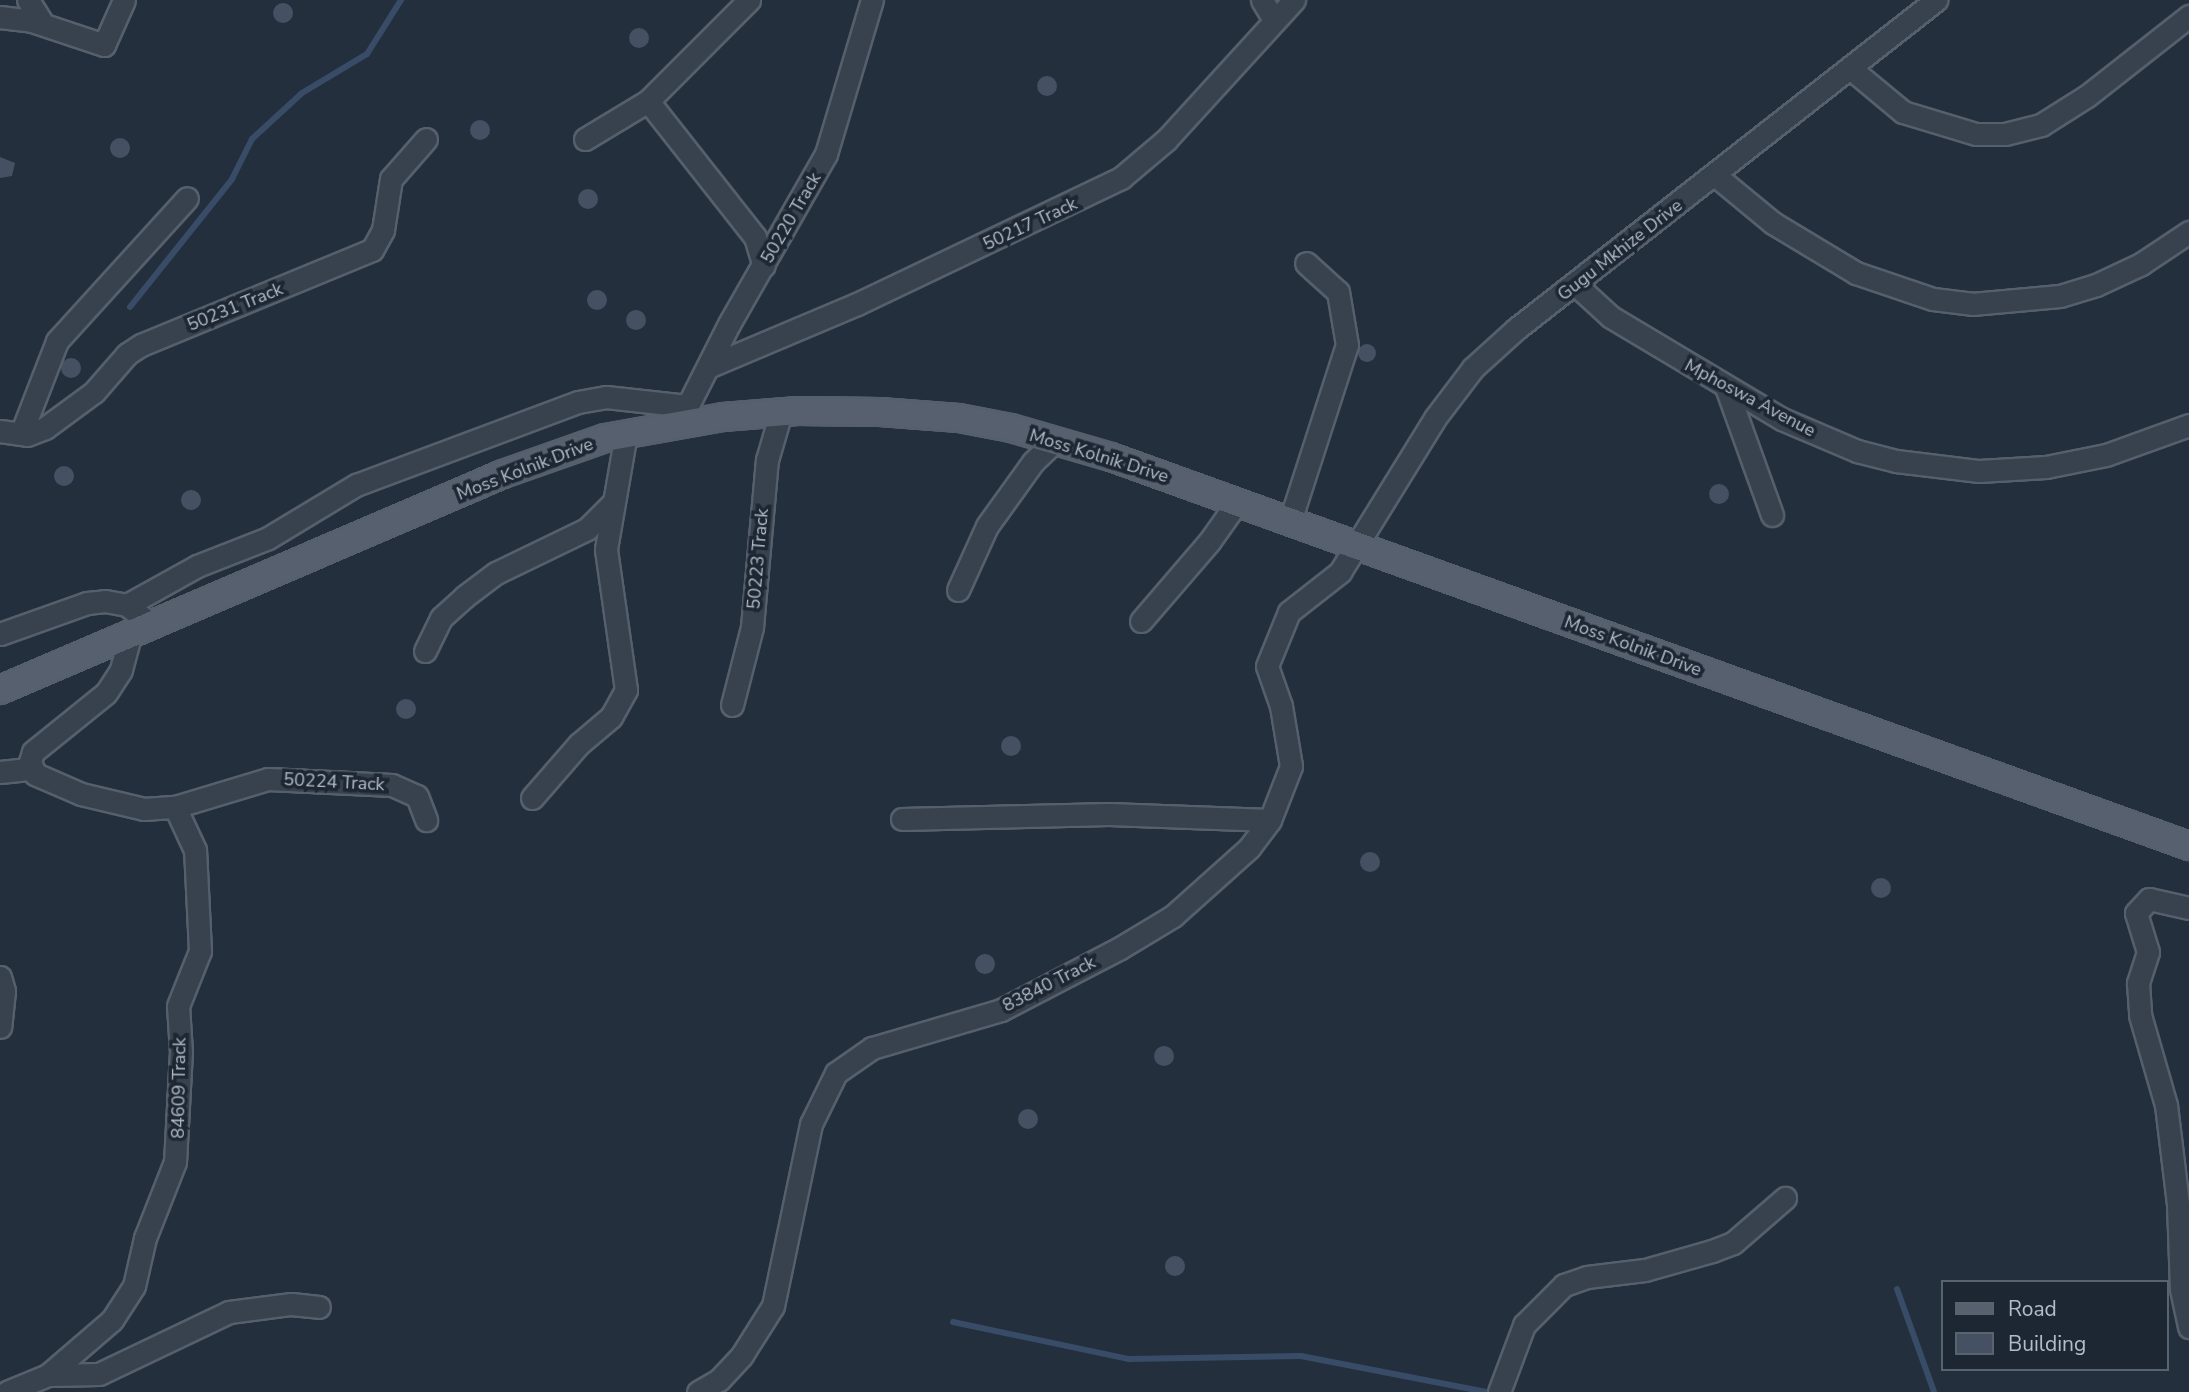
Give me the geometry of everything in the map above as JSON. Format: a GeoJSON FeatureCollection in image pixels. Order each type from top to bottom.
{"type":"FeatureCollection","features":[{"type":"Feature","properties":{"kind":"main road","name":"Moss Kolnik Drive"},"geometry":{"type":"LineString","coordinates":[[0,690],[503,474],[684,414],[781,412],[959,418],[1055,441],[1238,501],[1355,546],[2189,846]]}},
{"type":"Feature","properties":{"kind":"street"},"geometry":{"type":"LineString","coordinates":[[28,0],[43,24]]}},
{"type":"Feature","properties":{"kind":"street"},"geometry":{"type":"LineString","coordinates":[[0,17],[43,24],[104,46],[124,0]]}},
{"type":"Feature","properties":{"kind":"street"},"geometry":{"type":"LineString","coordinates":[[585,139],[648,101],[749,0]]}},
{"type":"Feature","properties":{"kind":"street","name":"50220 Track"},"geometry":{"type":"LineString","coordinates":[[684,414],[833,139],[872,0]]}},
{"type":"Feature","properties":{"kind":"street"},"geometry":{"type":"LineString","coordinates":[[1262,0],[1274,20]]}},
{"type":"Feature","properties":{"kind":"street","name":"50217 Track"},"geometry":{"type":"LineString","coordinates":[[710,366],[857,304],[1121,178],[1166,140],[1294,0]]}},
{"type":"Feature","properties":{"kind":"street","name":"Gugu Mkhize Drive"},"geometry":{"type":"LineString","coordinates":[[1355,546],[1436,418],[1473,368],[1936,0]]}},
{"type":"Feature","properties":{"kind":"street"},"geometry":{"type":"LineString","coordinates":[[1850,68],[1903,111],[1976,134],[2006,134],[2053,118],[2189,16]]}},
{"type":"Feature","properties":{"kind":"street"},"geometry":{"type":"LineString","coordinates":[[648,101],[755,237],[764,266]]}},
{"type":"Feature","properties":{"kind":"street","name":"50231 Track"},"geometry":{"type":"LineString","coordinates":[[11,432],[40,430],[79,405],[127,354],[141,345],[372,250],[383,230],[391,179],[426,139]]}},
{"type":"Feature","properties":{"kind":"street"},"geometry":{"type":"LineString","coordinates":[[1716,176],[1773,223],[1856,273],[1933,299],[1972,304],[2060,296],[2096,285],[2141,264],[2189,232]]}},
{"type":"Feature","properties":{"kind":"street"},"geometry":{"type":"LineString","coordinates":[[11,432],[57,341],[187,198]]}},
{"type":"Feature","properties":{"kind":"street"},"geometry":{"type":"LineString","coordinates":[[1290,521],[1347,345],[1338,292],[1306,263]]}},
{"type":"Feature","properties":{"kind":"street","name":"Mphoswa Avenue"},"geometry":{"type":"LineString","coordinates":[[1576,285],[1611,317],[1726,387],[1782,419],[1857,450],[1947,469],[2046,467],[2106,455],[2189,425]]}},
{"type":"Feature","properties":{"kind":"street"},"geometry":{"type":"LineString","coordinates":[[1726,387],[1772,515]]}},
{"type":"Feature","properties":{"kind":"street"},"geometry":{"type":"LineString","coordinates":[[0,634],[87,603],[127,605],[197,566],[268,538],[356,485],[586,399],[684,414]]}},
{"type":"Feature","properties":{"kind":"street","name":"50223 Track"},"geometry":{"type":"LineString","coordinates":[[732,705],[752,627],[767,460],[781,412]]}},
{"type":"Feature","properties":{"kind":"street"},"geometry":{"type":"LineString","coordinates":[[532,798],[579,744],[611,717],[626,690],[606,549],[626,433]]}},
{"type":"Feature","properties":{"kind":"street"},"geometry":{"type":"LineString","coordinates":[[958,590],[987,526],[1033,462],[1055,441]]}},
{"type":"Feature","properties":{"kind":"street"},"geometry":{"type":"LineString","coordinates":[[1140,621],[1209,542],[1238,501]]}},
{"type":"Feature","properties":{"kind":"street"},"geometry":{"type":"LineString","coordinates":[[425,651],[441,618],[464,597],[496,573],[587,529],[612,504]]}},
{"type":"Feature","properties":{"kind":"street","name":"83840 Track"},"geometry":{"type":"LineString","coordinates":[[698,1392],[719,1380],[742,1355],[773,1306],[811,1124],[825,1091],[844,1064],[890,1041],[1002,1010],[1129,943],[1199,894],[1255,842],[1270,820],[1291,766],[1281,706],[1267,666],[1289,612],[1340,572],[1355,546]]}},
{"type":"Feature","properties":{"kind":"street"},"geometry":{"type":"LineString","coordinates":[[0,772],[31,769],[31,757],[38,746],[112,684],[141,631],[127,605]]}},
{"type":"Feature","properties":{"kind":"street","name":"50224 Track"},"geometry":{"type":"LineString","coordinates":[[31,769],[53,783],[111,803],[144,809],[175,807],[247,783],[292,779],[404,788],[416,796],[426,820]]}},
{"type":"Feature","properties":{"kind":"street","name":"84609 Track"},"geometry":{"type":"LineString","coordinates":[[7,1392],[48,1375],[113,1320],[128,1297],[145,1238],[175,1162],[181,1052],[178,1006],[200,951],[195,850],[175,807]]}},
{"type":"Feature","properties":{"kind":"street"},"geometry":{"type":"LineString","coordinates":[[902,819],[1109,814],[1270,820]]}},
{"type":"Feature","properties":{"kind":"street"},"geometry":{"type":"LineString","coordinates":[[2189,908],[2149,900],[2142,902],[2136,913],[2148,952],[2138,983],[2139,1006],[2166,1105],[2178,1204],[2181,1289],[2189,1327]]}},
{"type":"Feature","properties":{"kind":"street"},"geometry":{"type":"LineString","coordinates":[[0,977],[4,991],[0,1027]]}},
{"type":"Feature","properties":{"kind":"street"},"geometry":{"type":"LineString","coordinates":[[1499,1392],[1524,1325],[1564,1285],[1587,1277],[1645,1270],[1712,1251],[1733,1242],[1785,1198]]}},
{"type":"Feature","properties":{"kind":"street"},"geometry":{"type":"LineString","coordinates":[[48,1375],[99,1374],[153,1351],[203,1321],[247,1308],[291,1304],[319,1307]]}},
{"type":"Feature","properties":{"kind":"building"},"geometry":{"type":"Polygon","coordinates":[[[283,3],[290,6],[293,13],[290,20],[283,23],[276,20],[273,13],[276,6],[283,3]]]}},
{"type":"Feature","properties":{"kind":"building"},"geometry":{"type":"Polygon","coordinates":[[[639,28],[646,31],[649,38],[646,45],[639,48],[632,45],[629,38],[632,31],[639,28]]]}},
{"type":"Feature","properties":{"kind":"building"},"geometry":{"type":"Polygon","coordinates":[[[1047,76],[1054,79],[1057,86],[1054,93],[1047,96],[1040,93],[1037,86],[1040,79],[1047,76]]]}},
{"type":"Feature","properties":{"kind":"building"},"geometry":{"type":"Polygon","coordinates":[[[480,120],[487,123],[490,130],[487,137],[480,140],[473,137],[470,130],[473,123],[480,120]]]}},
{"type":"Feature","properties":{"kind":"building"},"geometry":{"type":"Polygon","coordinates":[[[120,138],[127,141],[130,148],[127,155],[120,158],[113,155],[110,148],[113,141],[120,138]]]}},
{"type":"Feature","properties":{"kind":"building"},"geometry":{"type":"Polygon","coordinates":[[[0,157],[15,163],[12,176],[0,178],[0,157]]]}},
{"type":"Feature","properties":{"kind":"building"},"geometry":{"type":"Polygon","coordinates":[[[588,189],[595,192],[598,199],[595,206],[588,209],[581,206],[578,199],[581,192],[588,189]]]}},
{"type":"Feature","properties":{"kind":"building"},"geometry":{"type":"Polygon","coordinates":[[[597,290],[604,293],[607,300],[604,307],[597,310],[590,307],[587,300],[590,293],[597,290]]]}},
{"type":"Feature","properties":{"kind":"building"},"geometry":{"type":"Polygon","coordinates":[[[636,310],[643,313],[646,320],[643,327],[636,330],[629,327],[626,320],[629,313],[636,310]]]}},
{"type":"Feature","properties":{"kind":"building"},"geometry":{"type":"Polygon","coordinates":[[[1363,344],[1371,344],[1376,353],[1374,360],[1363,362],[1358,357],[1358,349],[1363,344]]]}},
{"type":"Feature","properties":{"kind":"building"},"geometry":{"type":"Polygon","coordinates":[[[71,358],[78,361],[81,368],[78,375],[71,378],[64,375],[61,368],[64,361],[71,358]]]}},
{"type":"Feature","properties":{"kind":"building"},"geometry":{"type":"Polygon","coordinates":[[[64,466],[71,469],[74,476],[71,483],[64,486],[57,483],[54,476],[57,469],[64,466]]]}},
{"type":"Feature","properties":{"kind":"building"},"geometry":{"type":"Polygon","coordinates":[[[1719,484],[1726,487],[1729,494],[1726,501],[1719,504],[1712,501],[1709,494],[1712,487],[1719,484]]]}},
{"type":"Feature","properties":{"kind":"building"},"geometry":{"type":"Polygon","coordinates":[[[191,490],[198,493],[201,500],[198,507],[191,510],[184,507],[181,500],[184,493],[191,490]]]}},
{"type":"Feature","properties":{"kind":"building"},"geometry":{"type":"Polygon","coordinates":[[[406,699],[413,702],[416,709],[413,716],[406,719],[399,716],[396,709],[399,702],[406,699]]]}},
{"type":"Feature","properties":{"kind":"building"},"geometry":{"type":"Polygon","coordinates":[[[1011,736],[1018,739],[1021,746],[1018,753],[1011,756],[1004,753],[1001,746],[1004,739],[1011,736]]]}},
{"type":"Feature","properties":{"kind":"building"},"geometry":{"type":"Polygon","coordinates":[[[1370,852],[1377,855],[1380,862],[1377,869],[1370,872],[1363,869],[1360,862],[1363,855],[1370,852]]]}},
{"type":"Feature","properties":{"kind":"building"},"geometry":{"type":"Polygon","coordinates":[[[1881,878],[1888,881],[1891,888],[1888,895],[1881,898],[1874,895],[1871,888],[1874,881],[1881,878]]]}},
{"type":"Feature","properties":{"kind":"building"},"geometry":{"type":"Polygon","coordinates":[[[985,954],[992,957],[995,964],[992,971],[985,974],[978,971],[975,964],[978,957],[985,954]]]}},
{"type":"Feature","properties":{"kind":"building"},"geometry":{"type":"Polygon","coordinates":[[[1164,1046],[1171,1049],[1174,1056],[1171,1063],[1164,1066],[1157,1063],[1154,1056],[1157,1049],[1164,1046]]]}},
{"type":"Feature","properties":{"kind":"building"},"geometry":{"type":"Polygon","coordinates":[[[1028,1109],[1035,1112],[1038,1119],[1035,1126],[1028,1129],[1021,1126],[1018,1119],[1021,1112],[1028,1109]]]}},
{"type":"Feature","properties":{"kind":"building"},"geometry":{"type":"Polygon","coordinates":[[[1175,1256],[1182,1259],[1185,1266],[1182,1273],[1175,1276],[1168,1273],[1165,1266],[1168,1259],[1175,1256]]]}},
{"type":"Feature","properties":{"kind":"waterway"},"geometry":{"type":"LineString","coordinates":[[130,307],[232,179],[252,139],[302,93],[367,54],[401,0]]}},
{"type":"Feature","properties":{"kind":"waterway"},"geometry":{"type":"LineString","coordinates":[[1897,1289],[1934,1392]]}},
{"type":"Feature","properties":{"kind":"waterway"},"geometry":{"type":"LineString","coordinates":[[953,1322],[1129,1359],[1301,1356],[1487,1392]]}}]}
